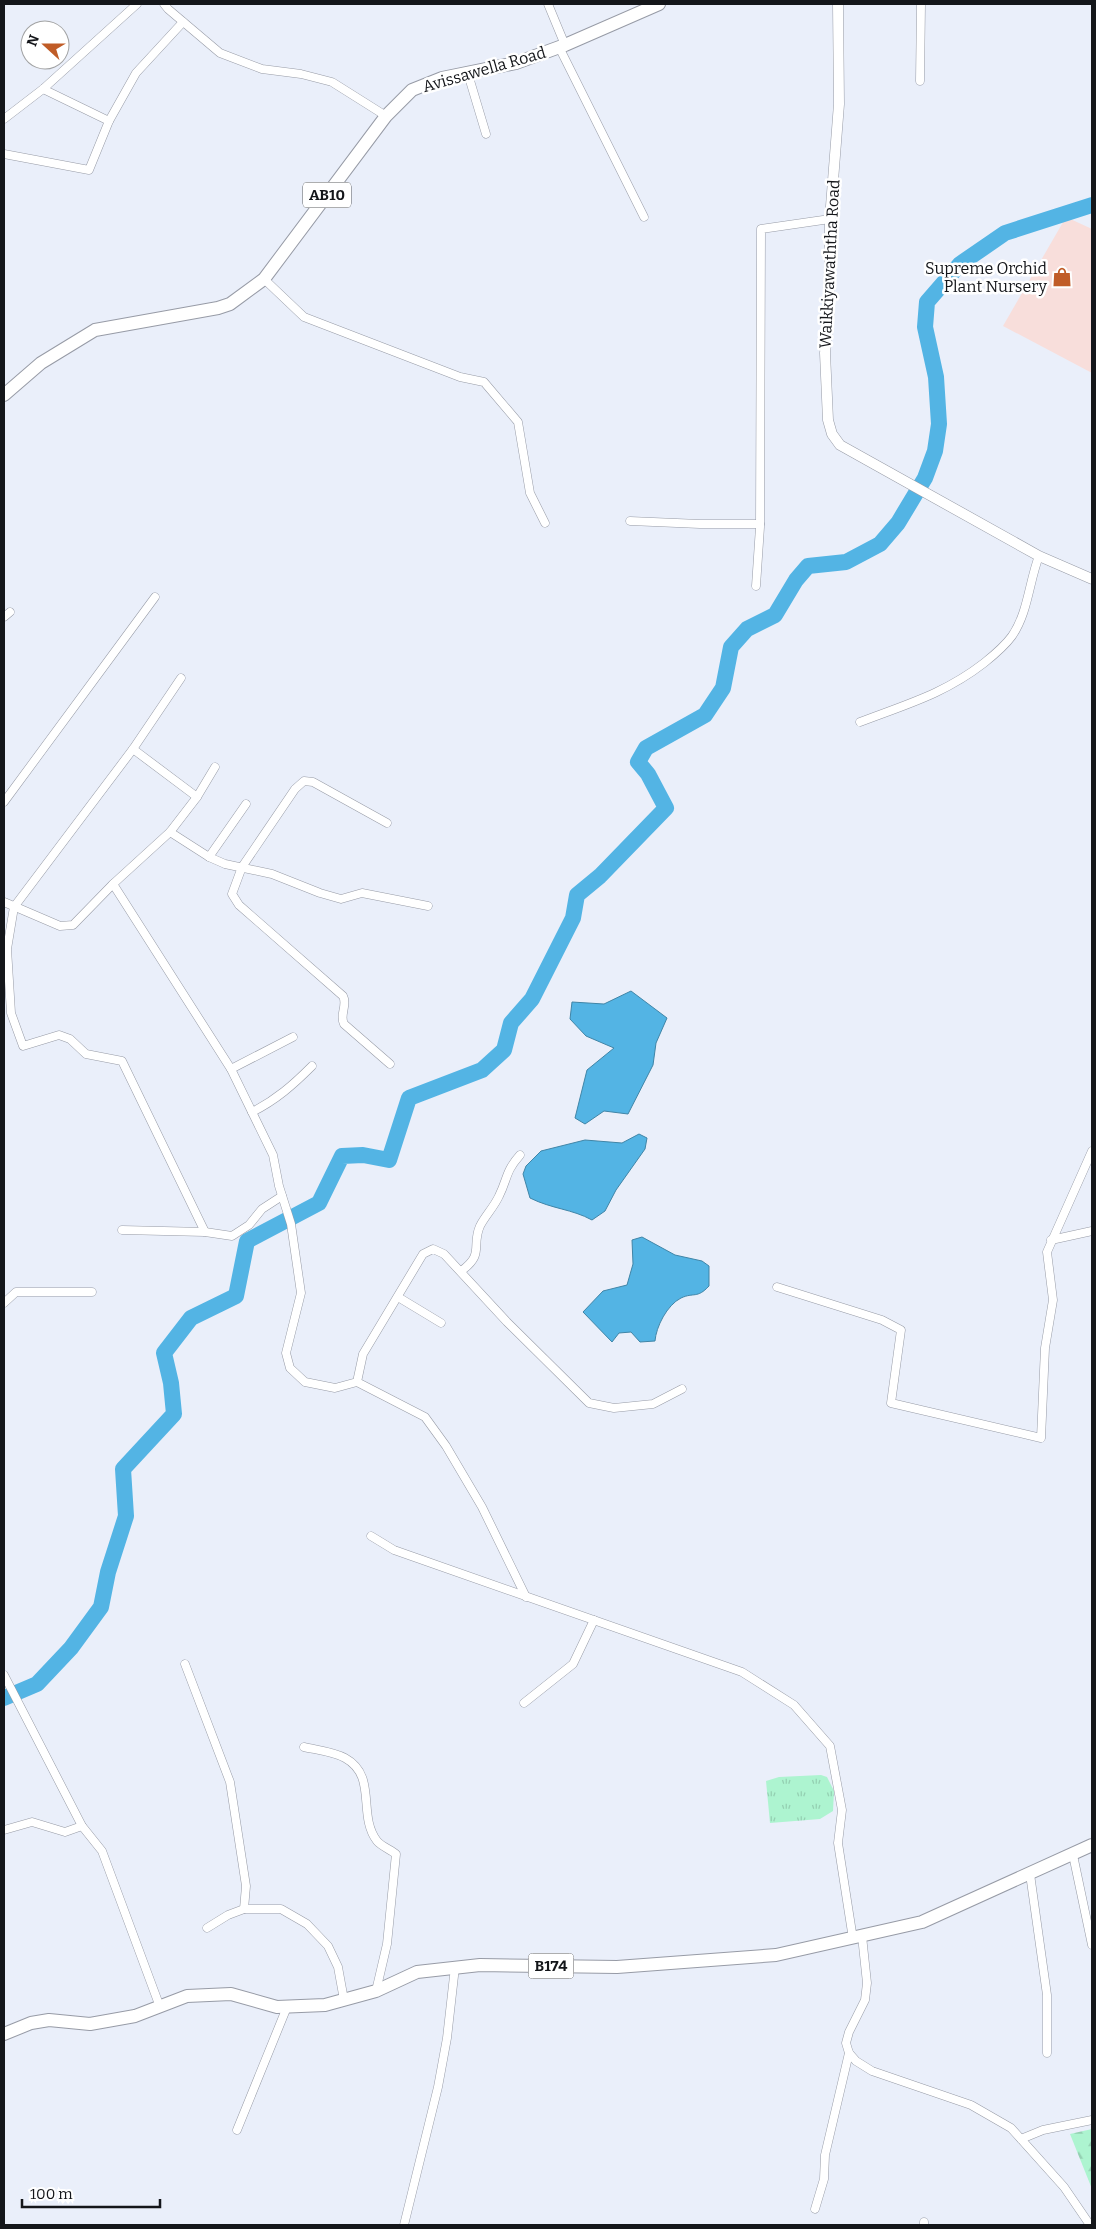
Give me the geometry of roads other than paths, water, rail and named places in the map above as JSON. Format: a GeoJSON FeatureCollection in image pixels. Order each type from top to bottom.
{"type":"FeatureCollection","features":[{"type":"Feature","properties":{"kind":"main road","name":"Avissawella Road"},"geometry":{"type":"LineString","coordinates":[[4,395],[41,364],[95,330],[218,308],[230,304],[264,279],[386,116],[412,90],[442,78],[468,74],[516,62],[562,46],[659,4]]}},
{"type":"Feature","properties":{"kind":"main road","name":"B174"},"geometry":{"type":"LineString","coordinates":[[4,2034],[32,2023],[49,2020],[90,2024],[135,2016],[187,1996],[231,1994],[277,2007],[325,2005],[376,1992],[417,1972],[480,1964],[617,1967],[776,1955],[922,1922],[1092,1845]]}},
{"type":"Feature","properties":{"kind":"street"},"geometry":{"type":"LineString","coordinates":[[4,119],[43,89],[138,4]]}},
{"type":"Feature","properties":{"kind":"street"},"geometry":{"type":"LineString","coordinates":[[164,4],[220,53],[262,69],[301,74],[332,82],[386,116]]}},
{"type":"Feature","properties":{"kind":"street"},"geometry":{"type":"LineString","coordinates":[[548,4],[562,46],[644,217]]}},
{"type":"Feature","properties":{"kind":"street","name":"Waikkiyawaththa Road"},"geometry":{"type":"LineString","coordinates":[[838,4],[839,104],[830,219],[829,313],[825,353],[828,420],[832,434],[840,445],[906,482],[1039,556],[1092,579]]}},
{"type":"Feature","properties":{"kind":"street"},"geometry":{"type":"LineString","coordinates":[[920,81],[921,4]]}},
{"type":"Feature","properties":{"kind":"street"},"geometry":{"type":"LineString","coordinates":[[4,154],[89,170],[109,121],[136,73],[183,22]]}},
{"type":"Feature","properties":{"kind":"street"},"geometry":{"type":"LineString","coordinates":[[468,74],[486,134]]}},
{"type":"Feature","properties":{"kind":"street"},"geometry":{"type":"LineString","coordinates":[[43,89],[109,121]]}},
{"type":"Feature","properties":{"kind":"street"},"geometry":{"type":"LineString","coordinates":[[756,586],[760,524],[761,228],[830,219]]}},
{"type":"Feature","properties":{"kind":"street"},"geometry":{"type":"LineString","coordinates":[[264,279],[304,317],[460,377],[484,382],[518,422],[530,494],[545,523]]}},
{"type":"Feature","properties":{"kind":"street"},"geometry":{"type":"LineString","coordinates":[[630,521],[760,524]]}},
{"type":"Feature","properties":{"kind":"street"},"geometry":{"type":"LineString","coordinates":[[860,722],[940,692],[963,680],[998,652],[1013,635],[1027,600],[1031,576],[1039,556]]}},
{"type":"Feature","properties":{"kind":"street"},"geometry":{"type":"LineString","coordinates":[[4,802],[155,597]]}},
{"type":"Feature","properties":{"kind":"street"},"geometry":{"type":"LineString","coordinates":[[181,678],[133,749],[14,907],[7,949],[11,1013],[23,1046],[59,1035],[70,1039],[86,1054],[122,1061],[205,1232]]}},
{"type":"Feature","properties":{"kind":"street"},"geometry":{"type":"LineString","coordinates":[[133,749],[197,797]]}},
{"type":"Feature","properties":{"kind":"street"},"geometry":{"type":"LineString","coordinates":[[4,902],[60,926],[73,925],[113,884],[170,832],[197,797],[214,767]]}},
{"type":"Feature","properties":{"kind":"street"},"geometry":{"type":"LineString","coordinates":[[387,823],[313,782],[304,781],[295,789],[242,867],[232,894],[235,900],[279,942],[343,996],[345,1002],[342,1021],[344,1024],[390,1064]]}},
{"type":"Feature","properties":{"kind":"street"},"geometry":{"type":"LineString","coordinates":[[209,857],[246,804]]}},
{"type":"Feature","properties":{"kind":"street"},"geometry":{"type":"LineString","coordinates":[[170,832],[209,857],[225,864],[272,874],[320,893],[341,898],[362,893],[428,906]]}},
{"type":"Feature","properties":{"kind":"street"},"geometry":{"type":"LineString","coordinates":[[113,884],[231,1069],[273,1155],[282,1196],[291,1224],[301,1293],[286,1353],[290,1368],[305,1382],[335,1388],[357,1382],[425,1417],[446,1446],[482,1507],[526,1597]]}},
{"type":"Feature","properties":{"kind":"street"},"geometry":{"type":"LineString","coordinates":[[231,1069],[293,1037]]}},
{"type":"Feature","properties":{"kind":"street"},"geometry":{"type":"LineString","coordinates":[[252,1112],[275,1100],[312,1066]]}},
{"type":"Feature","properties":{"kind":"street"},"geometry":{"type":"LineString","coordinates":[[777,1287],[882,1320],[901,1330],[891,1403],[1041,1438],[1045,1348],[1053,1300],[1047,1252],[1092,1151]]}},
{"type":"Feature","properties":{"kind":"street"},"geometry":{"type":"LineString","coordinates":[[461,1271],[476,1257],[479,1227],[499,1196],[509,1168],[520,1155]]}},
{"type":"Feature","properties":{"kind":"street"},"geometry":{"type":"LineString","coordinates":[[122,1230],[205,1232],[232,1236],[248,1225],[262,1209],[282,1196]]}},
{"type":"Feature","properties":{"kind":"street"},"geometry":{"type":"LineString","coordinates":[[1051,1240],[1092,1231]]}},
{"type":"Feature","properties":{"kind":"street"},"geometry":{"type":"LineString","coordinates":[[357,1382],[363,1354],[423,1254],[434,1249],[440,1251],[461,1271],[507,1322],[589,1403],[614,1408],[653,1404],[682,1389]]}},
{"type":"Feature","properties":{"kind":"street"},"geometry":{"type":"LineString","coordinates":[[4,1303],[16,1292],[92,1292]]}},
{"type":"Feature","properties":{"kind":"street"},"geometry":{"type":"LineString","coordinates":[[398,1297],[441,1323]]}},
{"type":"Feature","properties":{"kind":"street"},"geometry":{"type":"LineString","coordinates":[[370,1536],[394,1550],[742,1672],[794,1705],[830,1746],[842,1810],[838,1843],[867,1983],[865,2000],[849,2032],[846,2043],[849,2052],[856,2061],[872,2071],[972,2105],[1011,2128],[1064,2187],[1090,2225]]}},
{"type":"Feature","properties":{"kind":"street"},"geometry":{"type":"LineString","coordinates":[[524,1702],[573,1664],[594,1620]]}},
{"type":"Feature","properties":{"kind":"street"},"geometry":{"type":"LineString","coordinates":[[185,1664],[230,1782],[246,1886],[244,1909]]}},
{"type":"Feature","properties":{"kind":"street"},"geometry":{"type":"LineString","coordinates":[[4,1675],[82,1826],[102,1850],[160,2007]]}},
{"type":"Feature","properties":{"kind":"street"},"geometry":{"type":"LineString","coordinates":[[304,1747],[345,1758],[358,1768],[366,1786],[367,1816],[377,1841],[396,1854],[387,1944],[376,1992]]}},
{"type":"Feature","properties":{"kind":"street"},"geometry":{"type":"LineString","coordinates":[[4,1830],[32,1822],[65,1832],[82,1826]]}},
{"type":"Feature","properties":{"kind":"street"},"geometry":{"type":"LineString","coordinates":[[1073,1855],[1092,1945]]}},
{"type":"Feature","properties":{"kind":"street"},"geometry":{"type":"LineString","coordinates":[[1030,1874],[1047,1995],[1047,2053]]}},
{"type":"Feature","properties":{"kind":"street"},"geometry":{"type":"LineString","coordinates":[[206,1928],[228,1915],[244,1909],[281,1909],[307,1924],[328,1946],[338,1967],[344,2000]]}},
{"type":"Feature","properties":{"kind":"street"},"geometry":{"type":"LineString","coordinates":[[404,2225],[438,2087],[447,2038],[455,1967]]}},
{"type":"Feature","properties":{"kind":"street"},"geometry":{"type":"LineString","coordinates":[[237,2130],[287,2007]]}},
{"type":"Feature","properties":{"kind":"street"},"geometry":{"type":"LineString","coordinates":[[815,2209],[824,2179],[825,2155],[849,2052]]}},
{"type":"Feature","properties":{"kind":"street"},"geometry":{"type":"LineString","coordinates":[[1021,2139],[1043,2130],[1092,2120]]}},
{"type":"Feature","properties":{"kind":"water"},"geometry":{"type":"Polygon","coordinates":[[[631,991],[667,1018],[656,1043],[653,1065],[628,1114],[604,1111],[585,1124],[575,1118],[587,1070],[614,1048],[586,1036],[570,1019],[572,1002],[604,1004],[631,991]]]}},
{"type":"Feature","properties":{"kind":"water"},"geometry":{"type":"Polygon","coordinates":[[[639,1134],[647,1138],[645,1149],[616,1190],[605,1211],[592,1220],[577,1213],[546,1205],[530,1198],[523,1174],[526,1166],[541,1151],[585,1140],[622,1143],[639,1134]]]}},
{"type":"Feature","properties":{"kind":"water"},"geometry":{"type":"Polygon","coordinates":[[[642,1237],[675,1255],[702,1261],[709,1266],[709,1286],[698,1294],[681,1298],[671,1306],[660,1323],[655,1341],[640,1342],[631,1332],[619,1333],[612,1342],[583,1312],[603,1291],[627,1285],[633,1264],[632,1240],[642,1237]]]}},
{"type":"Feature","properties":{"kind":"waterway"},"geometry":{"type":"LineString","coordinates":[[4,1698],[37,1684],[71,1648],[101,1607],[108,1572],[126,1516],[123,1469],[174,1414],[171,1383],[164,1353],[191,1318],[236,1296],[247,1241],[319,1203],[342,1156],[363,1155],[389,1160],[409,1098],[482,1070],[504,1050],[511,1023],[532,999],[573,918],[577,895],[600,876],[666,808],[648,774],[638,762],[646,748],[705,715],[723,688],[731,647],[747,629],[775,615],[796,580],[808,566],[846,562],[880,544],[898,523],[925,478],[935,451],[939,424],[936,377],[925,327],[927,302],[960,264],[1005,233],[1092,205]]}},
{"type":"Feature","properties":{"kind":"place","name":"Supreme Orchid Plant Nursery"},"geometry":{"type":"Point","coordinates":[1062,277]}}]}
